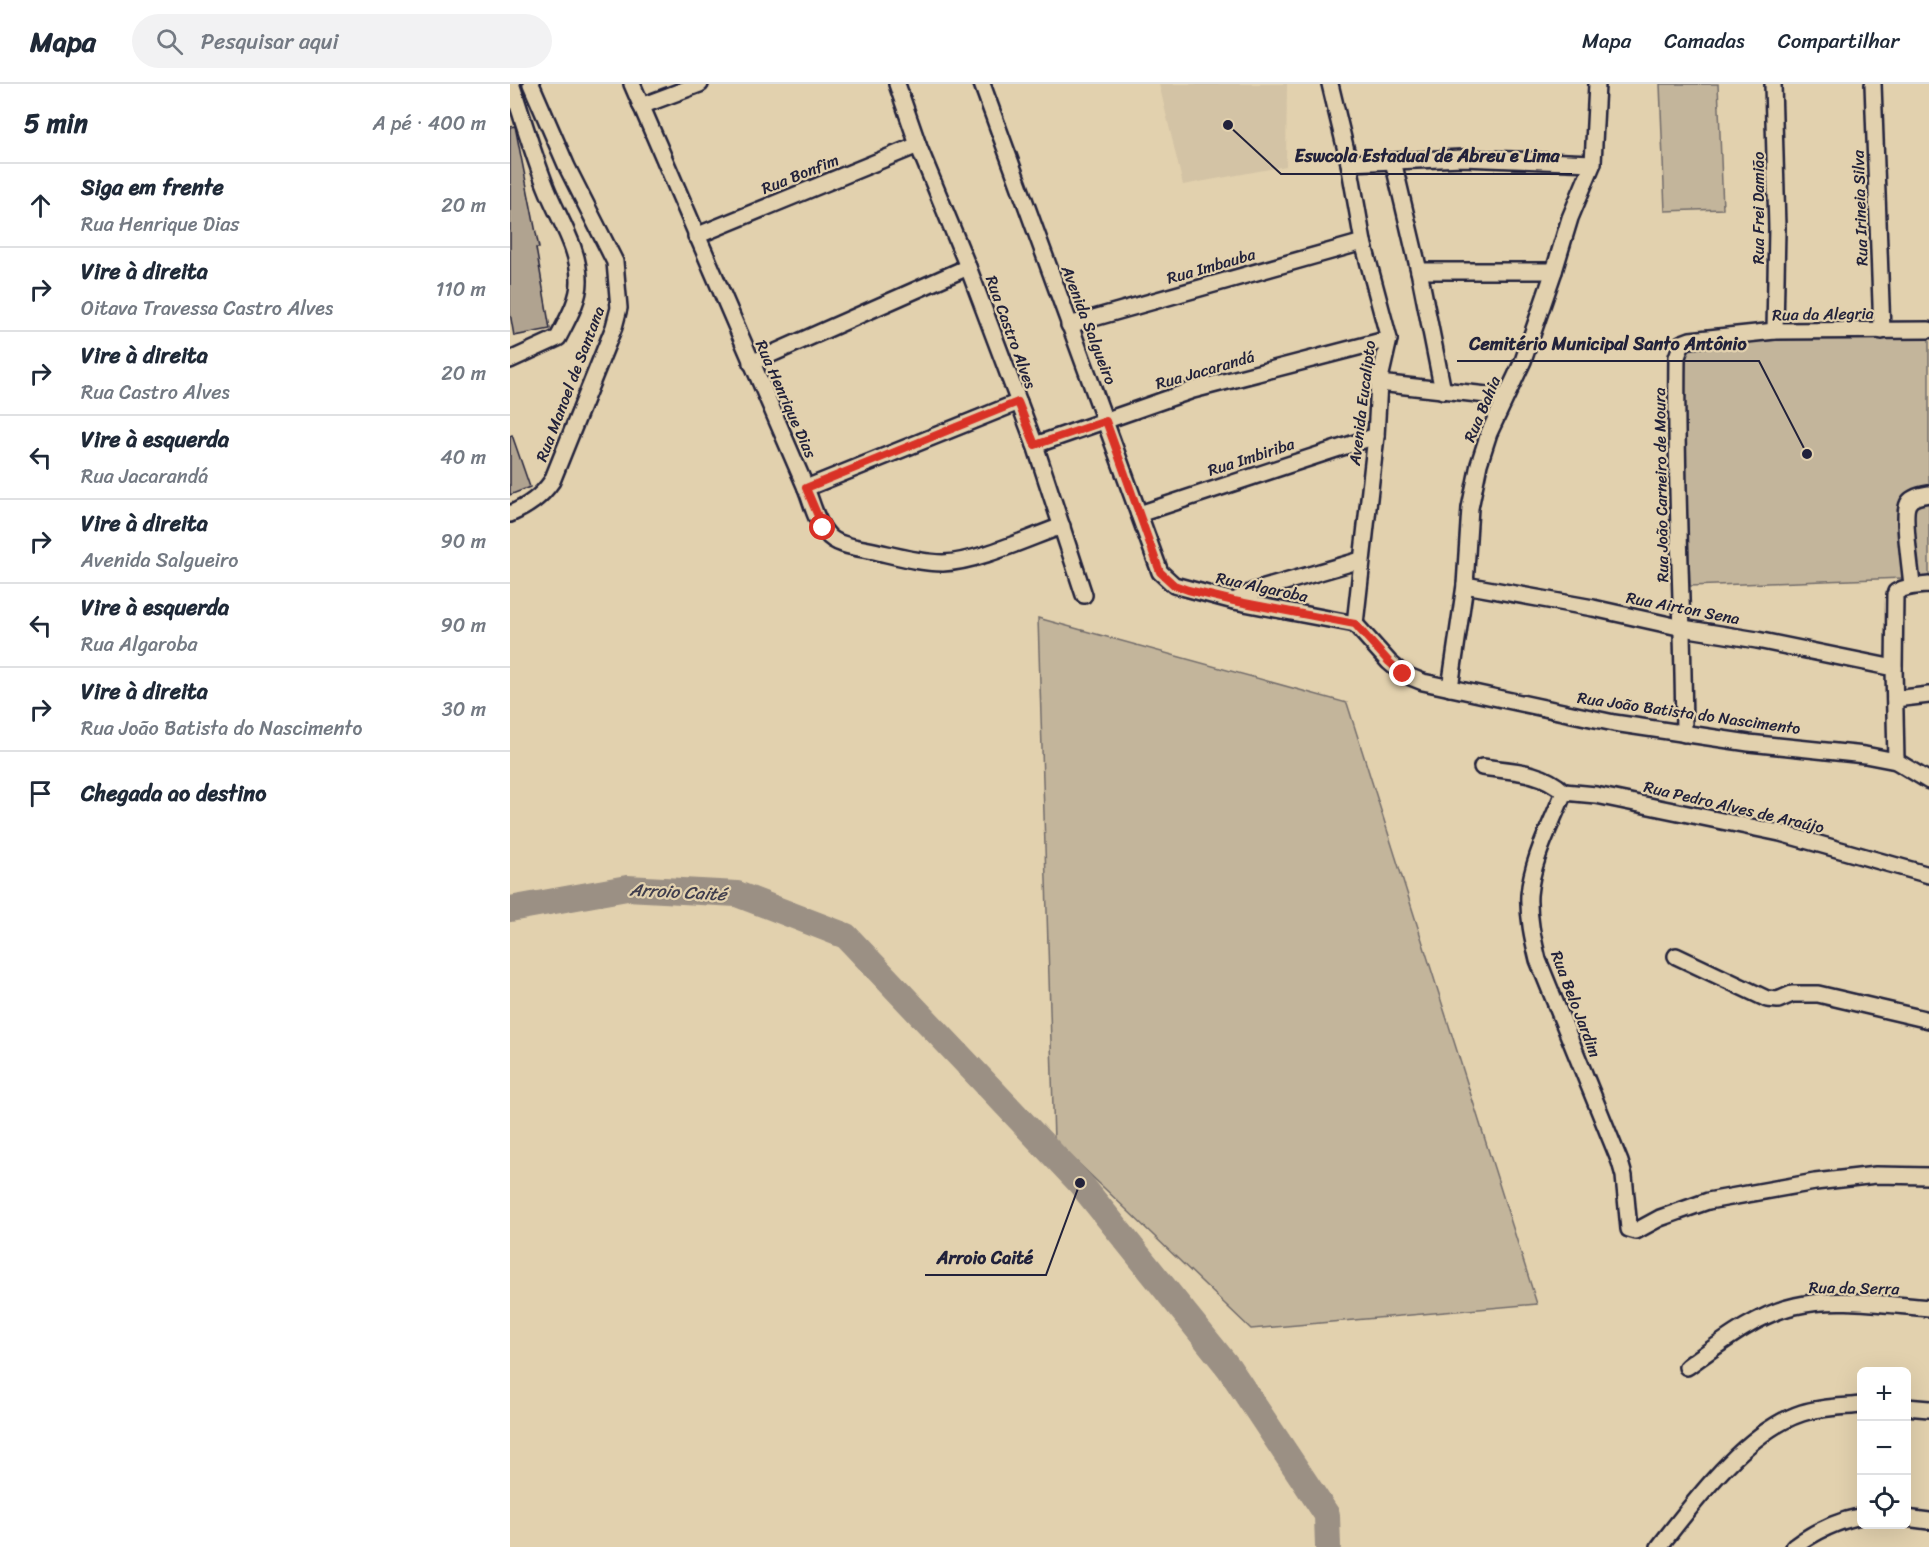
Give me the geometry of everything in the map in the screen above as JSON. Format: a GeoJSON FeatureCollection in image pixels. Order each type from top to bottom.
{"type":"FeatureCollection","features":[{"type":"Feature","properties":{"kind":"street","name":"Rua Manoel de Santana"},"geometry":{"type":"LineString","coordinates":[[510,514],[540,497],[552,481],[614,327],[619,308],[615,262],[567,167],[531,84]]}},
{"type":"Feature","properties":{"kind":"street","name":"Rua Henrique Dias"},"geometry":{"type":"LineString","coordinates":[[632,84],[818,520],[827,535],[858,548],[945,563],[973,558],[1062,526]]}},
{"type":"Feature","properties":{"kind":"street"},"geometry":{"type":"LineString","coordinates":[[641,106],[700,84]]}},
{"type":"Feature","properties":{"kind":"street","name":"Rua Castro Alves"},"geometry":{"type":"LineString","coordinates":[[897,84],[918,145],[968,267],[1035,445],[1084,595]]}},
{"type":"Feature","properties":{"kind":"street","name":"Avenida Salgueiro"},"geometry":{"type":"LineString","coordinates":[[982,84],[1160,572],[1165,578]]}},
{"type":"Feature","properties":{"kind":"street","name":"Avenida Eucalipto"},"geometry":{"type":"LineString","coordinates":[[1330,84],[1349,163],[1363,242],[1389,339],[1379,383],[1376,436],[1355,624]]}},
{"type":"Feature","properties":{"kind":"street","name":"Rua Bahia"},"geometry":{"type":"LineString","coordinates":[[1449,688],[1465,585],[1470,508],[1479,464],[1489,433],[1523,361],[1570,218],[1593,163],[1597,84]]}},
{"type":"Feature","properties":{"kind":"street","name":"Rua Frei Damião"},"geometry":{"type":"LineString","coordinates":[[1773,84],[1777,228],[1774,332]]}},
{"type":"Feature","properties":{"kind":"street","name":"Rua Irineia Silva"},"geometry":{"type":"LineString","coordinates":[[1873,84],[1882,331]]}},
{"type":"Feature","properties":{"kind":"street"},"geometry":{"type":"LineString","coordinates":[[510,360],[558,338],[571,312],[579,286],[579,267],[539,168],[516,86]]}},
{"type":"Feature","properties":{"kind":"street","name":"Rua Bonfim"},"geometry":{"type":"LineString","coordinates":[[696,236],[918,145]]}},
{"type":"Feature","properties":{"kind":"street"},"geometry":{"type":"LineString","coordinates":[[1349,163],[1462,158],[1593,163]]}},
{"type":"Feature","properties":{"kind":"street"},"geometry":{"type":"LineString","coordinates":[[1393,161],[1419,271],[1443,391]]}},
{"type":"Feature","properties":{"kind":"street","name":"Rua Imbauba"},"geometry":{"type":"LineString","coordinates":[[1069,325],[1363,242]]}},
{"type":"Feature","properties":{"kind":"street"},"geometry":{"type":"LineString","coordinates":[[751,363],[968,267]]}},
{"type":"Feature","properties":{"kind":"street"},"geometry":{"type":"LineString","coordinates":[[1419,271],[1554,272]]}},
{"type":"Feature","properties":{"kind":"street","name":"Rua da Alegria"},"geometry":{"type":"LineString","coordinates":[[1682,344],[1690,340],[1774,332],[1929,330]]}},
{"type":"Feature","properties":{"kind":"street","name":"Rua Jacarandá"},"geometry":{"type":"LineString","coordinates":[[1035,445],[1193,390],[1389,339]]}},
{"type":"Feature","properties":{"kind":"street","name":"Rua João Carneiro de Moura"},"geometry":{"type":"LineString","coordinates":[[1682,344],[1677,357],[1677,508],[1683,628],[1684,734]]}},
{"type":"Feature","properties":{"kind":"street"},"geometry":{"type":"LineString","coordinates":[[1379,383],[1505,397]]}},
{"type":"Feature","properties":{"kind":"street"},"geometry":{"type":"LineString","coordinates":[[806,488],[1018,402]]}},
{"type":"Feature","properties":{"kind":"street","name":"Rua Imbiriba"},"geometry":{"type":"LineString","coordinates":[[1139,514],[1376,436]]}},
{"type":"Feature","properties":{"kind":"street"},"geometry":{"type":"LineString","coordinates":[[1912,586],[1906,520],[1907,506],[1912,499],[1929,494]]}},
{"type":"Feature","properties":{"kind":"street"},"geometry":{"type":"LineString","coordinates":[[1234,601],[1254,591],[1361,560]]}},
{"type":"Feature","properties":{"kind":"street","name":"Rua Algaroba"},"geometry":{"type":"LineString","coordinates":[[1165,578],[1174,585],[1234,601],[1355,624]]}},
{"type":"Feature","properties":{"kind":"street","name":"Rua Airton Sena"},"geometry":{"type":"LineString","coordinates":[[1465,585],[1894,668]]}},
{"type":"Feature","properties":{"kind":"street"},"geometry":{"type":"LineString","coordinates":[[1896,761],[1895,595],[1898,590],[1929,585]]}},
{"type":"Feature","properties":{"kind":"street","name":"Rua João Batista do Nascimento"},"geometry":{"type":"LineString","coordinates":[[1355,624],[1403,674],[1423,682],[1614,723],[1684,734],[1865,755],[1896,761],[1929,781]]}},
{"type":"Feature","properties":{"kind":"street"},"geometry":{"type":"LineString","coordinates":[[1895,699],[1929,695]]}},
{"type":"Feature","properties":{"kind":"street"},"geometry":{"type":"LineString","coordinates":[[1482,767],[1527,773],[1545,778],[1564,792]]}},
{"type":"Feature","properties":{"kind":"street","name":"Rua Pedro Alves de Araújo"},"geometry":{"type":"LineString","coordinates":[[1564,792],[1596,795],[1780,832],[1929,875]]}},
{"type":"Feature","properties":{"kind":"street","name":"Rua Belo Jardim"},"geometry":{"type":"LineString","coordinates":[[1564,792],[1535,865],[1529,895],[1531,931],[1538,960],[1620,1162],[1631,1230],[1636,1231],[1660,1218],[1708,1201],[1815,1182],[1876,1175],[1929,1176]]}},
{"type":"Feature","properties":{"kind":"street"},"geometry":{"type":"LineString","coordinates":[[1676,956],[1772,1000],[1792,994],[1818,994],[1929,1020]]}},
{"type":"Feature","properties":{"kind":"street","name":"Rua da Serra"},"geometry":{"type":"LineString","coordinates":[[1687,1367],[1761,1318],[1794,1306],[1837,1302],[1929,1308]]}},
{"type":"Feature","properties":{"kind":"street"},"geometry":{"type":"LineString","coordinates":[[1659,1547],[1715,1479],[1755,1440],[1800,1414],[1819,1409],[1857,1406]]}},
{"type":"Feature","properties":{"kind":"street"},"geometry":{"type":"LineString","coordinates":[[1911,1407],[1929,1409]]}},
{"type":"Feature","properties":{"kind":"street"},"geometry":{"type":"LineString","coordinates":[[1804,1545],[1812,1534],[1857,1518]]}},
{"type":"Feature","properties":{"kind":"street"},"geometry":{"type":"LineString","coordinates":[[1911,1519],[1929,1521]]}},
{"type":"Feature","properties":{"kind":"shaded area"},"geometry":{"type":"Polygon","coordinates":[[[1159,84],[1287,84],[1286,166],[1183,185],[1159,84]]]}},
{"type":"Feature","properties":{"kind":"shaded area"},"geometry":{"type":"Polygon","coordinates":[[[1660,84],[1718,84],[1723,209],[1665,211],[1660,84]]]}},
{"type":"Feature","properties":{"kind":"shaded area"},"geometry":{"type":"Polygon","coordinates":[[[1929,337],[1929,577],[1690,586],[1681,347],[1805,338],[1929,337]]]}},
{"type":"Feature","properties":{"kind":"shaded area"},"geometry":{"type":"Polygon","coordinates":[[[1038,618],[1347,703],[1537,1304],[1251,1329],[1054,1140],[1038,618]]]}},
{"type":"Feature","properties":{"kind":"building"},"geometry":{"type":"Polygon","coordinates":[[[515,126],[539,248],[536,248],[550,329],[514,336],[510,313],[510,127],[515,126]]]}},
{"type":"Feature","properties":{"kind":"building"},"geometry":{"type":"Polygon","coordinates":[[[512,435],[530,487],[510,495],[510,436],[512,435]]]}},
{"type":"Feature","properties":{"kind":"waterway","name":"Arroio Caité"},"geometry":{"type":"LineString","coordinates":[[510,909],[627,888],[737,894],[846,936],[1080,1183],[1229,1368],[1327,1515],[1328,1547]]}},
{"type":"Feature","properties":{"kind":"place","name":"Eswcola Estadual de Abreu e Lima"},"geometry":{"type":"Point","coordinates":[1228,125]}},
{"type":"Feature","properties":{"kind":"place","name":"Cemitério Municipal Santo Antônio"},"geometry":{"type":"Point","coordinates":[1807,454]}},
{"type":"Feature","properties":{"kind":"place","name":"Arroio Caité"},"geometry":{"type":"Point","coordinates":[1080,1183]}},
{"type":"Feature","properties":{"kind":"route"},"geometry":{"type":"LineString","coordinates":[[823,528],[806,488],[1018,402],[1035,445],[1106,421],[1160,572],[1165,578],[1174,585],[1234,601],[1355,624],[1403,674]]}}]}
